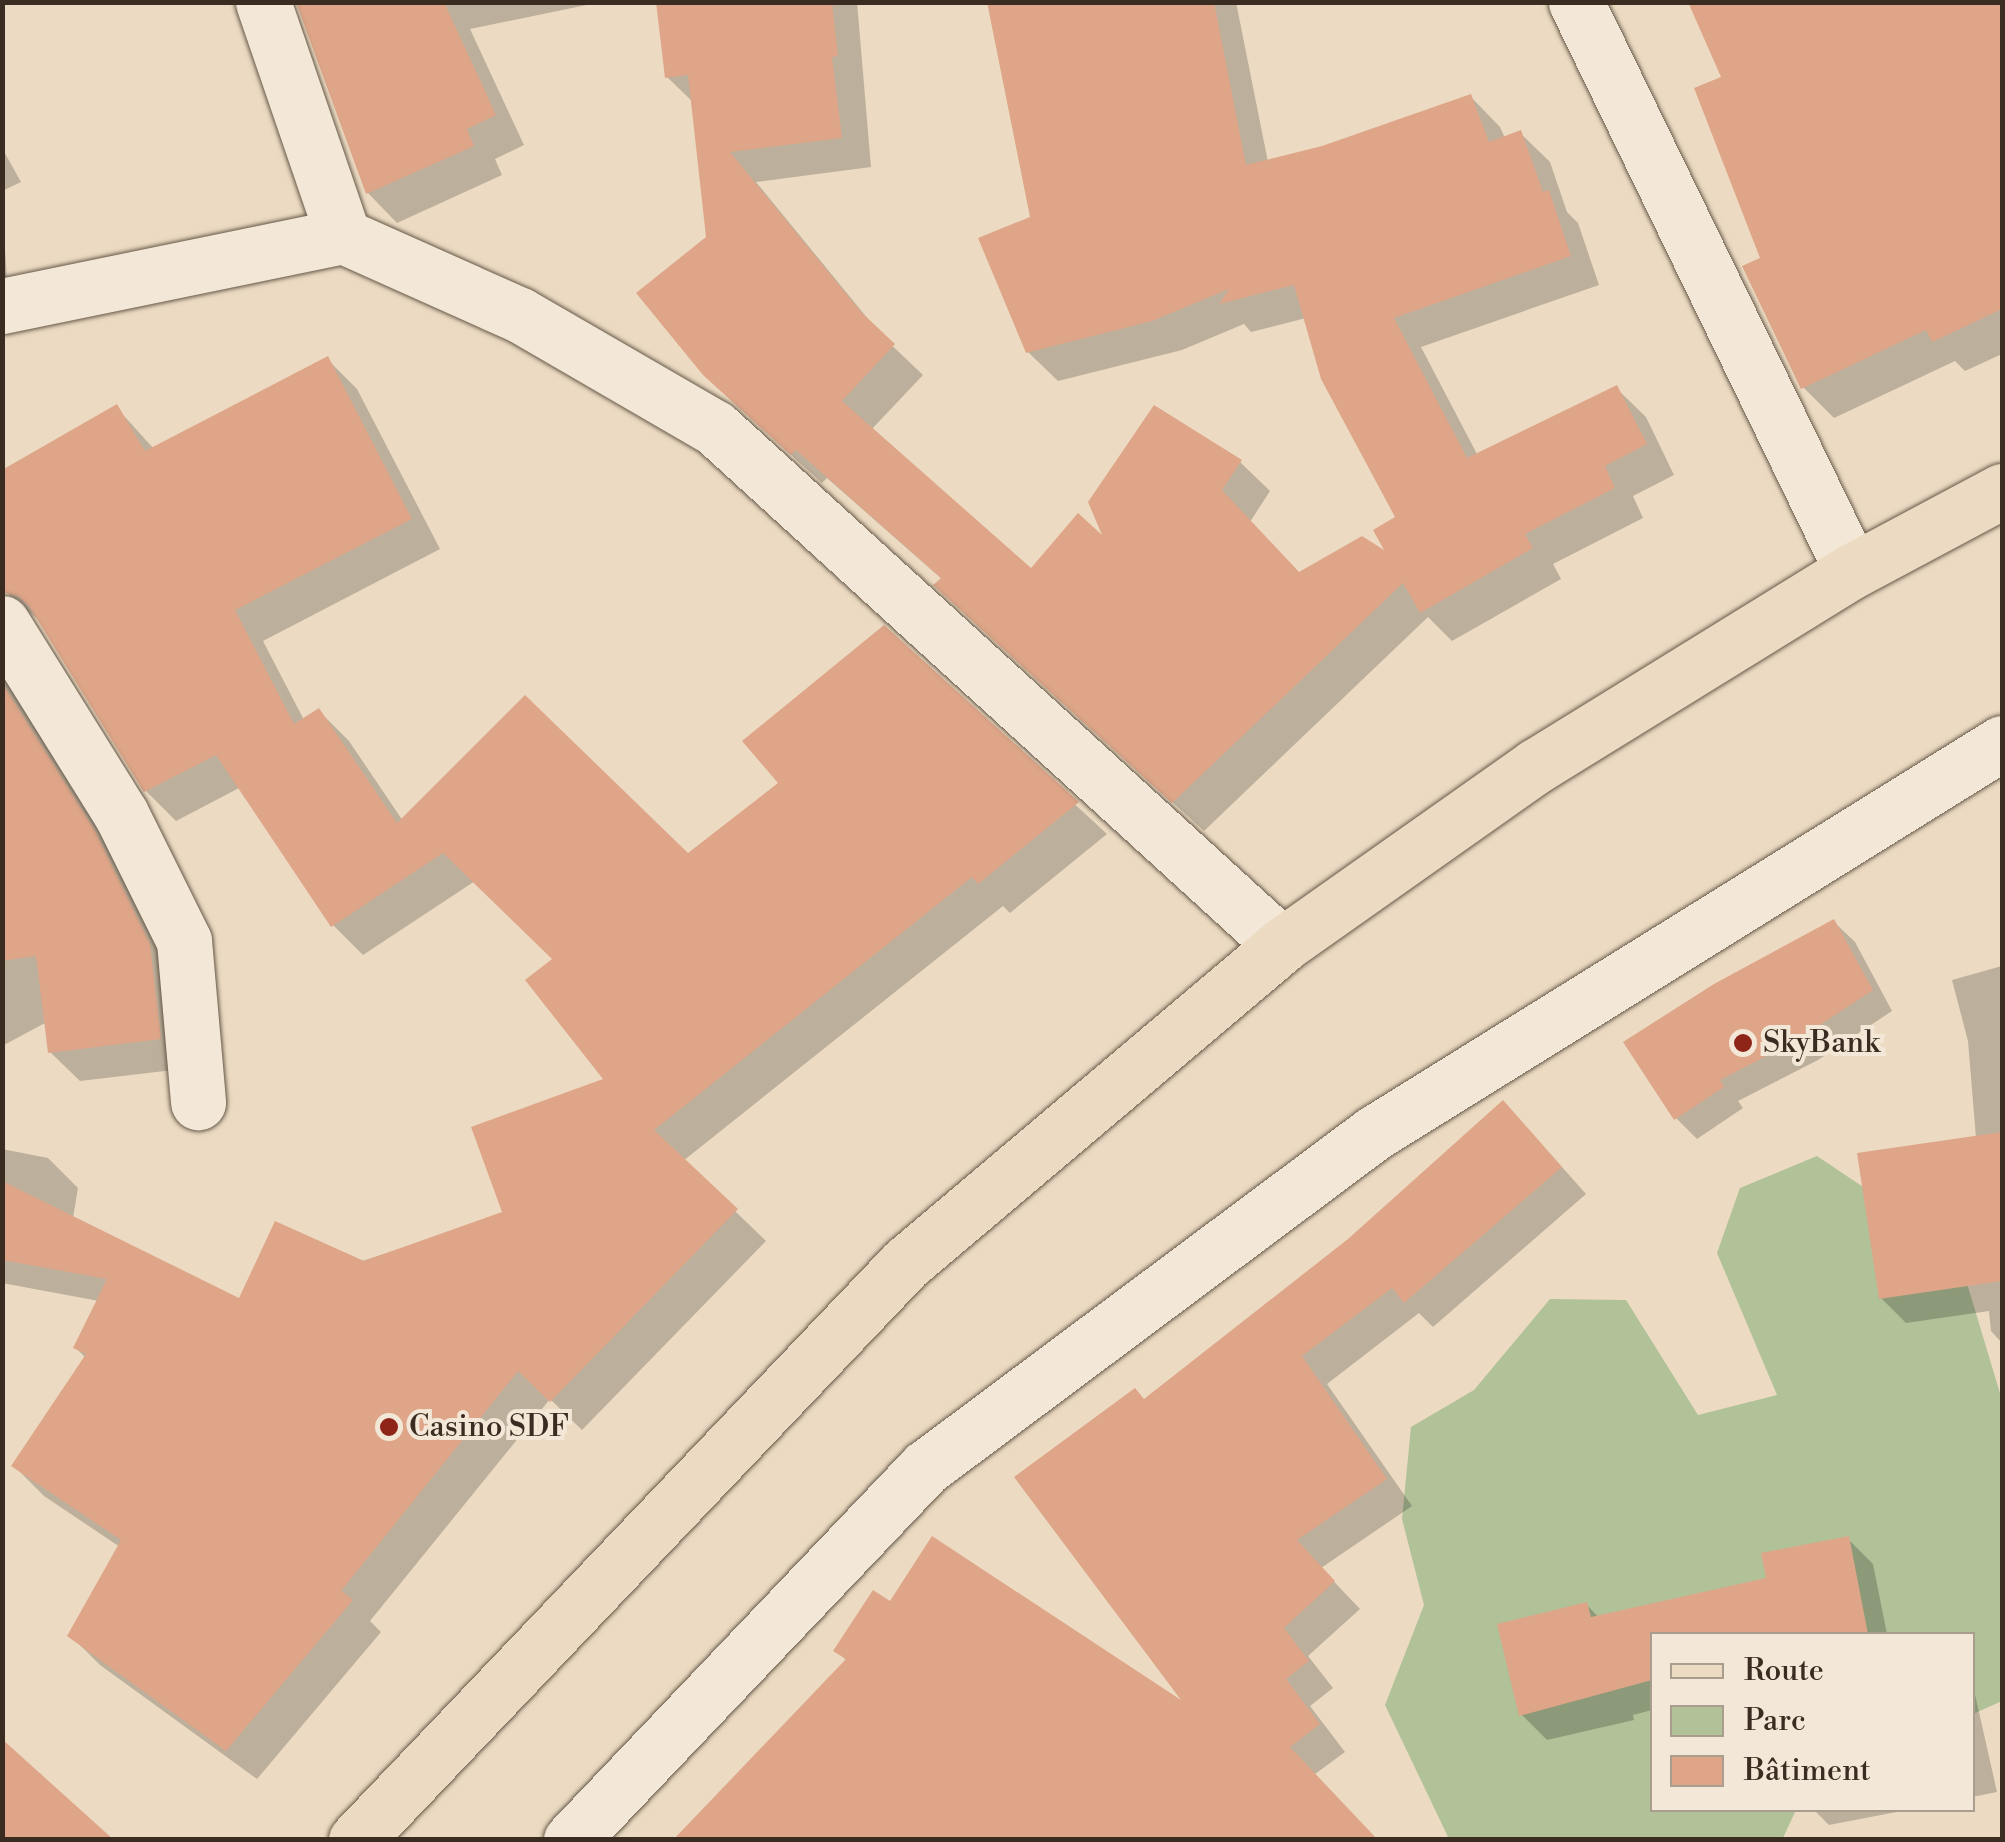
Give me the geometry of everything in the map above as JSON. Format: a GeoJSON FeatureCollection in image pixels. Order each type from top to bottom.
{"type":"FeatureCollection","features":[{"type":"Feature","properties":{"kind":"main road"},"geometry":{"type":"LineString","coordinates":[[356,1840],[905,1264],[1282,944],[1536,766],[1852,571],[2002,491]]}},
{"type":"Feature","properties":{"kind":"street"},"geometry":{"type":"LineString","coordinates":[[263,2],[343,236]]}},
{"type":"Feature","properties":{"kind":"street"},"geometry":{"type":"LineString","coordinates":[[1576,2],[1852,571]]}},
{"type":"Feature","properties":{"kind":"street"},"geometry":{"type":"LineString","coordinates":[[2,306],[343,236],[520,315],[716,428],[1282,944]]}},
{"type":"Feature","properties":{"kind":"street"},"geometry":{"type":"LineString","coordinates":[[2,623],[121,814],[184,941],[198,1102]]}},
{"type":"Feature","properties":{"kind":"street"},"geometry":{"type":"LineString","coordinates":[[571,1840],[925,1468],[1374,1132],[2002,744]]}},
{"type":"Feature","properties":{"kind":"green space"},"geometry":{"type":"Polygon","coordinates":[[[1817,1156],[1957,1250],[2002,1400],[2002,1701],[1975,1713],[1975,1632],[1650,1632],[1650,1812],[1795,1812],[1782,1840],[1449,1839],[1385,1705],[1424,1605],[1402,1519],[1411,1427],[1474,1390],[1550,1299],[1626,1300],[1698,1415],[1777,1395],[1717,1253],[1740,1188],[1817,1156]]]}},
{"type":"Feature","properties":{"kind":"building"},"geometry":{"type":"Polygon","coordinates":[[[296,2],[444,2],[496,115],[467,129],[474,146],[366,194],[296,2]]]}},
{"type":"Feature","properties":{"kind":"building"},"geometry":{"type":"Polygon","coordinates":[[[656,2],[832,2],[838,56],[832,57],[842,138],[730,152],[861,312],[895,344],[842,401],[1031,568],[1078,513],[1102,535],[1088,502],[1154,405],[1242,460],[1222,490],[1299,572],[1362,536],[1384,550],[1373,530],[1395,517],[1321,379],[1294,285],[1219,304],[1229,289],[1152,321],[1026,353],[978,238],[1030,217],[987,2],[1214,2],[1246,165],[1322,146],[1471,94],[1489,142],[1521,130],[1543,192],[1549,190],[1571,256],[1394,318],[1467,458],[1617,385],[1647,444],[1605,466],[1615,488],[1525,534],[1533,548],[1420,613],[1403,583],[1172,803],[933,585],[941,578],[796,450],[791,455],[703,375],[636,293],[706,237],[688,75],[665,78],[656,2]]]}},
{"type":"Feature","properties":{"kind":"building"},"geometry":{"type":"Polygon","coordinates":[[[1688,2],[2002,2],[2002,309],[1932,342],[1926,330],[1801,389],[1742,266],[1760,258],[1694,88],[1721,77],[1688,2]]]}},
{"type":"Feature","properties":{"kind":"building"},"geometry":{"type":"Polygon","coordinates":[[[328,356],[412,519],[235,610],[294,724],[319,708],[397,823],[525,695],[688,853],[778,783],[742,741],[884,625],[1079,802],[978,884],[972,877],[654,1130],[738,1209],[550,1402],[518,1371],[341,1591],[353,1600],[226,1751],[67,1636],[121,1540],[11,1466],[86,1354],[73,1348],[107,1279],[2,1260],[2,1181],[239,1298],[275,1221],[364,1261],[502,1212],[471,1127],[603,1079],[525,980],[552,959],[443,853],[331,927],[216,755],[144,792],[29,606],[18,596],[2,592],[2,470],[117,404],[145,451],[328,356]]]}},
{"type":"Feature","properties":{"kind":"building"},"geometry":{"type":"Polygon","coordinates":[[[2,683],[94,829],[150,944],[161,1039],[48,1053],[36,956],[2,961],[2,683]]]}},
{"type":"Feature","properties":{"kind":"building"},"geometry":{"type":"Polygon","coordinates":[[[1834,919],[1873,990],[1797,1040],[1720,1080],[1724,1087],[1674,1120],[1623,1042],[1714,984],[1834,919]]]}},
{"type":"Feature","properties":{"kind":"building"},"geometry":{"type":"Polygon","coordinates":[[[1503,1100],[1562,1167],[1404,1303],[1392,1288],[1302,1356],[1387,1479],[1297,1540],[1335,1581],[1284,1628],[1309,1661],[1286,1679],[1320,1724],[1290,1747],[1378,1840],[673,1840],[846,1659],[833,1651],[873,1590],[890,1601],[932,1536],[1181,1700],[1014,1477],[1135,1388],[1144,1399],[1348,1239],[1503,1100]]]}},
{"type":"Feature","properties":{"kind":"building"},"geometry":{"type":"Polygon","coordinates":[[[2002,1132],[2002,1281],[1879,1299],[1857,1153],[2002,1132]]]}},
{"type":"Feature","properties":{"kind":"building"},"geometry":{"type":"Polygon","coordinates":[[[1849,1536],[1868,1632],[1650,1632],[1650,1681],[1519,1716],[1497,1624],[1587,1602],[1591,1617],[1766,1578],[1761,1553],[1849,1536]]]}},
{"type":"Feature","properties":{"kind":"building"},"geometry":{"type":"Polygon","coordinates":[[[2,1739],[114,1840],[2,1840],[2,1739]]]}},
{"type":"Feature","properties":{"kind":"place","name":"SkyBank"},"geometry":{"type":"Point","coordinates":[1743,1043]}},
{"type":"Feature","properties":{"kind":"place","name":"Casino SDF"},"geometry":{"type":"Point","coordinates":[389,1427]}}]}
